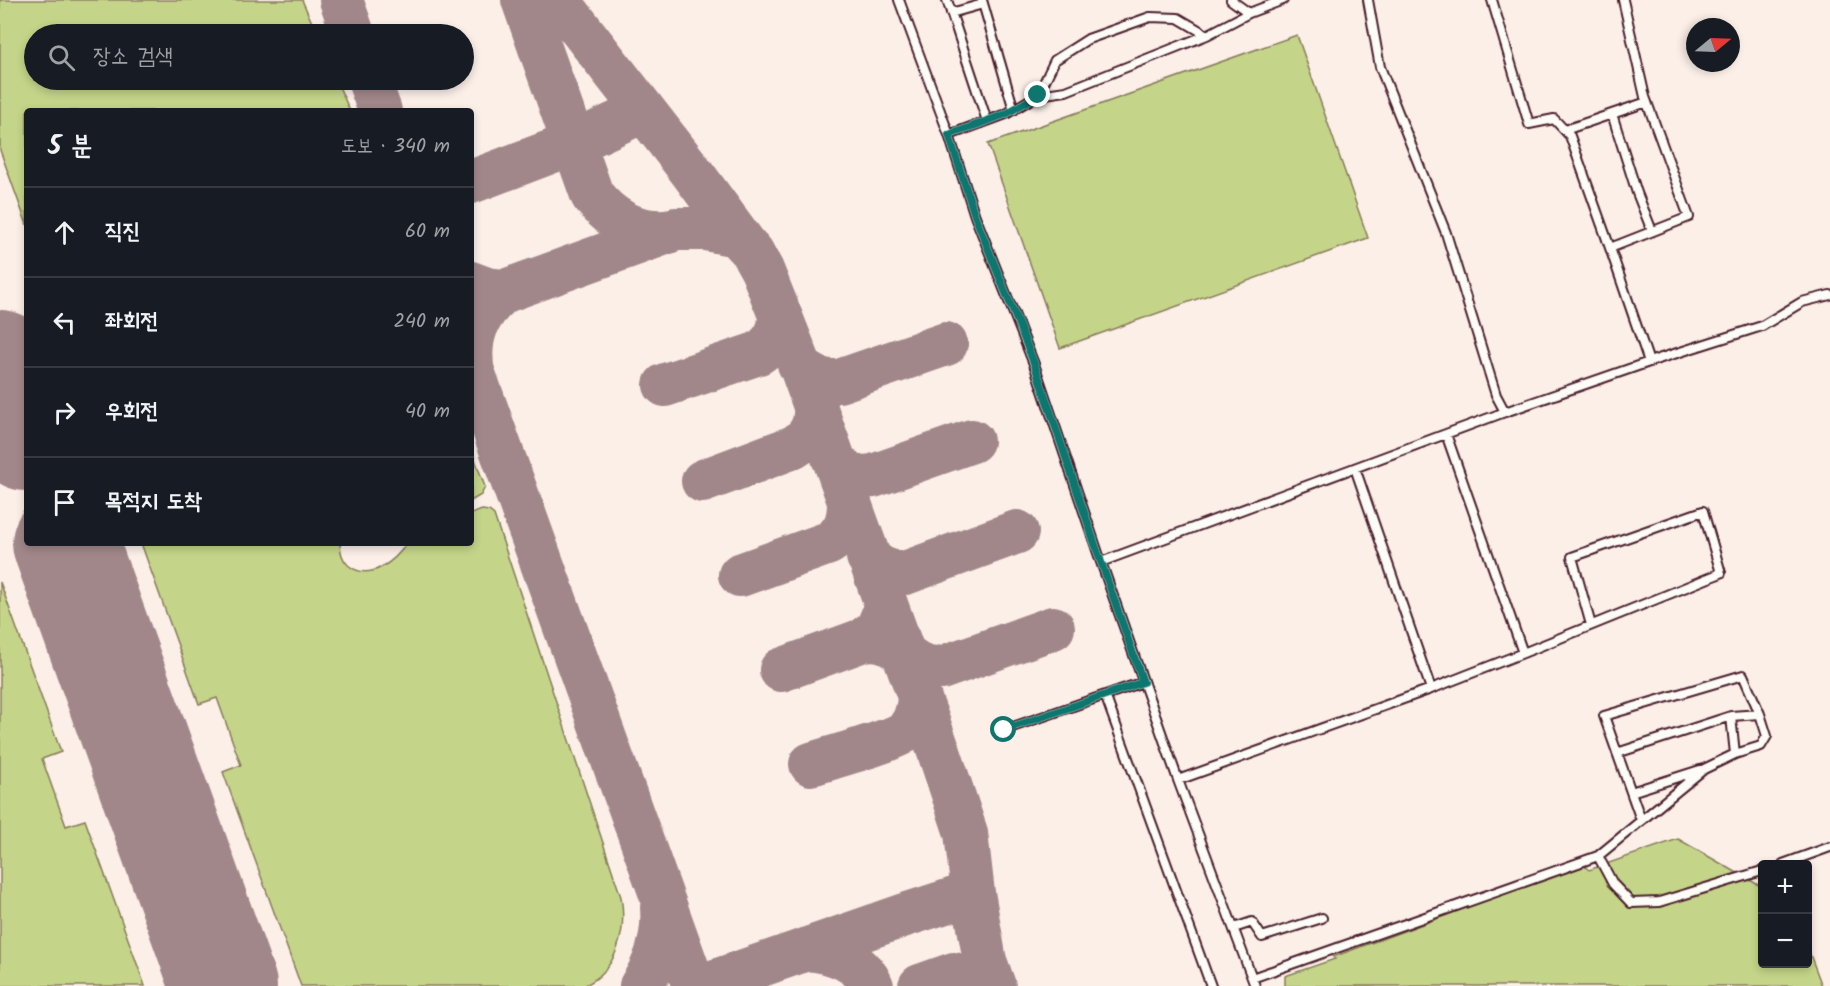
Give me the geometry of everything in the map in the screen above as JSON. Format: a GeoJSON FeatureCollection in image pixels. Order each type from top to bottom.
{"type":"FeatureCollection","features":[{"type":"Feature","properties":{"kind":"lane"},"geometry":{"type":"LineString","coordinates":[[899,0],[949,135],[975,216],[1034,363],[1143,682],[1254,982],[1598,856],[1704,769]]}},
{"type":"Feature","properties":{"kind":"lane"},"geometry":{"type":"LineString","coordinates":[[947,0],[987,121]]}},
{"type":"Feature","properties":{"kind":"lane"},"geometry":{"type":"LineString","coordinates":[[1231,0],[1249,13]]}},
{"type":"Feature","properties":{"kind":"lane"},"geometry":{"type":"LineString","coordinates":[[949,135],[1014,110],[1038,95],[1066,91],[1207,35],[1249,13],[1283,0]]}},
{"type":"Feature","properties":{"kind":"lane"},"geometry":{"type":"LineString","coordinates":[[1368,0],[1380,67],[1446,233],[1496,395],[1505,412]]}},
{"type":"Feature","properties":{"kind":"lane"},"geometry":{"type":"LineString","coordinates":[[1492,0],[1529,124],[1554,119],[1570,136],[1649,362]]}},
{"type":"Feature","properties":{"kind":"lane"},"geometry":{"type":"LineString","coordinates":[[1610,248],[1689,217],[1647,102],[1623,0]]}},
{"type":"Feature","properties":{"kind":"lane"},"geometry":{"type":"LineString","coordinates":[[951,13],[982,2],[1014,110]]}},
{"type":"Feature","properties":{"kind":"lane"},"geometry":{"type":"LineString","coordinates":[[1038,95],[1055,60],[1089,39],[1150,17],[1178,18],[1207,35]]}},
{"type":"Feature","properties":{"kind":"lane"},"geometry":{"type":"LineString","coordinates":[[1565,130],[1647,102]]}},
{"type":"Feature","properties":{"kind":"lane"},"geometry":{"type":"LineString","coordinates":[[1612,114],[1652,231]]}},
{"type":"Feature","properties":{"kind":"lane"},"geometry":{"type":"LineString","coordinates":[[1101,562],[1505,412],[1762,326],[1802,302],[1830,295]]}},
{"type":"Feature","properties":{"kind":"lane"},"geometry":{"type":"LineString","coordinates":[[1446,434],[1523,653]]}},
{"type":"Feature","properties":{"kind":"lane"},"geometry":{"type":"LineString","coordinates":[[1354,468],[1431,689]]}},
{"type":"Feature","properties":{"kind":"lane"},"geometry":{"type":"LineString","coordinates":[[1178,780],[1431,689],[1523,653],[1721,573],[1703,511],[1572,557],[1592,625]]}},
{"type":"Feature","properties":{"kind":"lane"},"geometry":{"type":"LineString","coordinates":[[1631,792],[1704,769],[1735,754],[1761,746],[1767,736],[1743,675],[1604,716],[1617,753],[1641,820]]}},
{"type":"Feature","properties":{"kind":"lane"},"geometry":{"type":"LineString","coordinates":[[1004,730],[1143,682]]}},
{"type":"Feature","properties":{"kind":"lane"},"geometry":{"type":"LineString","coordinates":[[1105,695],[1211,986]]}},
{"type":"Feature","properties":{"kind":"lane"},"geometry":{"type":"LineString","coordinates":[[1617,753],[1731,716],[1760,714]]}},
{"type":"Feature","properties":{"kind":"lane"},"geometry":{"type":"LineString","coordinates":[[1731,716],[1735,754]]}},
{"type":"Feature","properties":{"kind":"lane"},"geometry":{"type":"LineString","coordinates":[[1794,860],[1830,847]]}},
{"type":"Feature","properties":{"kind":"lane"},"geometry":{"type":"LineString","coordinates":[[1598,856],[1613,884],[1631,903],[1659,902],[1758,872]]}},
{"type":"Feature","properties":{"kind":"lane"},"geometry":{"type":"LineString","coordinates":[[1234,928],[1252,922],[1262,937],[1322,918]]}},
{"type":"Feature","properties":{"kind":"green space"},"geometry":{"type":"Polygon","coordinates":[[[0,0],[302,0],[313,24],[24,24],[24,90],[341,90],[349,108],[24,108],[24,217],[0,150],[0,0]]]}},
{"type":"Feature","properties":{"kind":"green space"},"geometry":{"type":"Polygon","coordinates":[[[1297,35],[1368,238],[1060,348],[988,144],[1297,35]]]}},
{"type":"Feature","properties":{"kind":"green space"},"geometry":{"type":"Polygon","coordinates":[[[474,456],[485,487],[481,495],[474,499],[474,456]]]}},
{"type":"Feature","properties":{"kind":"green space"},"geometry":{"type":"Polygon","coordinates":[[[482,510],[494,515],[621,897],[621,936],[617,949],[612,961],[604,971],[595,980],[583,986],[301,986],[223,772],[241,765],[217,698],[199,704],[142,546],[340,546],[346,563],[364,572],[373,571],[389,563],[405,546],[474,546],[474,513],[482,510]]]}},
{"type":"Feature","properties":{"kind":"green space"},"geometry":{"type":"Polygon","coordinates":[[[0,582],[61,752],[42,759],[66,826],[85,820],[145,986],[0,986],[0,582]]]}},
{"type":"Feature","properties":{"kind":"green space"},"geometry":{"type":"Polygon","coordinates":[[[1678,839],[1758,885],[1758,968],[1812,968],[1812,960],[1822,986],[1285,986],[1285,976],[1335,959],[1333,957],[1583,865],[1589,870],[1678,839]]]}},
{"type":"Feature","properties":{"kind":"taxiway"},"geometry":{"type":"LineString","coordinates":[[341,0],[349,24]]}},
{"type":"Feature","properties":{"kind":"taxiway"},"geometry":{"type":"LineString","coordinates":[[523,0],[592,195],[608,212],[627,224],[649,231],[673,230]]}},
{"type":"Feature","properties":{"kind":"taxiway"},"geometry":{"type":"LineString","coordinates":[[558,0],[744,243]]}},
{"type":"Feature","properties":{"kind":"taxiway"},"geometry":{"type":"LineString","coordinates":[[373,90],[379,108]]}},
{"type":"Feature","properties":{"kind":"taxiway"},"geometry":{"type":"LineString","coordinates":[[474,181],[574,143],[643,111]]}},
{"type":"Feature","properties":{"kind":"taxiway"},"geometry":{"type":"LineString","coordinates":[[474,284],[487,289],[505,291],[676,229],[705,229],[736,235],[752,252],[762,270],[802,370],[966,833],[973,893],[985,961],[994,986]]}},
{"type":"Feature","properties":{"kind":"taxiway"},"geometry":{"type":"LineString","coordinates":[[474,334],[487,308],[505,291]]}},
{"type":"Feature","properties":{"kind":"taxiway"},"geometry":{"type":"LineString","coordinates":[[665,385],[759,353],[774,338],[779,328],[780,316]]}},
{"type":"Feature","properties":{"kind":"taxiway"},"geometry":{"type":"LineString","coordinates":[[799,364],[817,378],[839,381],[946,344]]}},
{"type":"Feature","properties":{"kind":"taxiway"},"geometry":{"type":"LineString","coordinates":[[474,374],[694,986]]}},
{"type":"Feature","properties":{"kind":"taxiway"},"geometry":{"type":"LineString","coordinates":[[703,481],[794,447],[804,440],[810,431],[815,409]]}},
{"type":"Feature","properties":{"kind":"taxiway"},"geometry":{"type":"LineString","coordinates":[[833,458],[850,474],[861,477],[873,476],[972,441]]}},
{"type":"Feature","properties":{"kind":"taxiway"},"geometry":{"type":"LineString","coordinates":[[740,575],[829,543],[845,526],[849,503]]}},
{"type":"Feature","properties":{"kind":"taxiway"},"geometry":{"type":"LineString","coordinates":[[868,557],[885,569],[905,573],[1017,532]]}},
{"type":"Feature","properties":{"kind":"taxiway"},"geometry":{"type":"LineString","coordinates":[[781,670],[863,640],[877,629],[882,617]]}},
{"type":"Feature","properties":{"kind":"taxiway"},"geometry":{"type":"LineString","coordinates":[[863,640],[886,642],[918,663],[941,668],[1053,628]]}},
{"type":"Feature","properties":{"kind":"taxiway"},"geometry":{"type":"LineString","coordinates":[[811,764],[902,733],[913,722],[919,698]]}},
{"type":"Feature","properties":{"kind":"taxiway"},"geometry":{"type":"LineString","coordinates":[[701,986],[973,893]]}},
{"type":"Feature","properties":{"kind":"taxiway"},"geometry":{"type":"LineString","coordinates":[[641,986],[658,948],[662,928],[662,907]]}},
{"type":"Feature","properties":{"kind":"taxiway"},"geometry":{"type":"LineString","coordinates":[[807,949],[827,952],[845,959],[861,970],[872,986]]}},
{"type":"Feature","properties":{"kind":"taxiway"},"geometry":{"type":"LineString","coordinates":[[920,986],[954,974]]}},
{"type":"Feature","properties":{"kind":"runway"},"geometry":{"type":"LineString","coordinates":[[0,363],[24,430]]}},
{"type":"Feature","properties":{"kind":"runway"},"geometry":{"type":"LineString","coordinates":[[66,546],[224,986]]}},
{"type":"Feature","properties":{"kind":"route"},"geometry":{"type":"LineString","coordinates":[[1004,730],[1143,682],[1034,363],[975,216],[949,135],[1006,114],[1038,95]]}}]}
